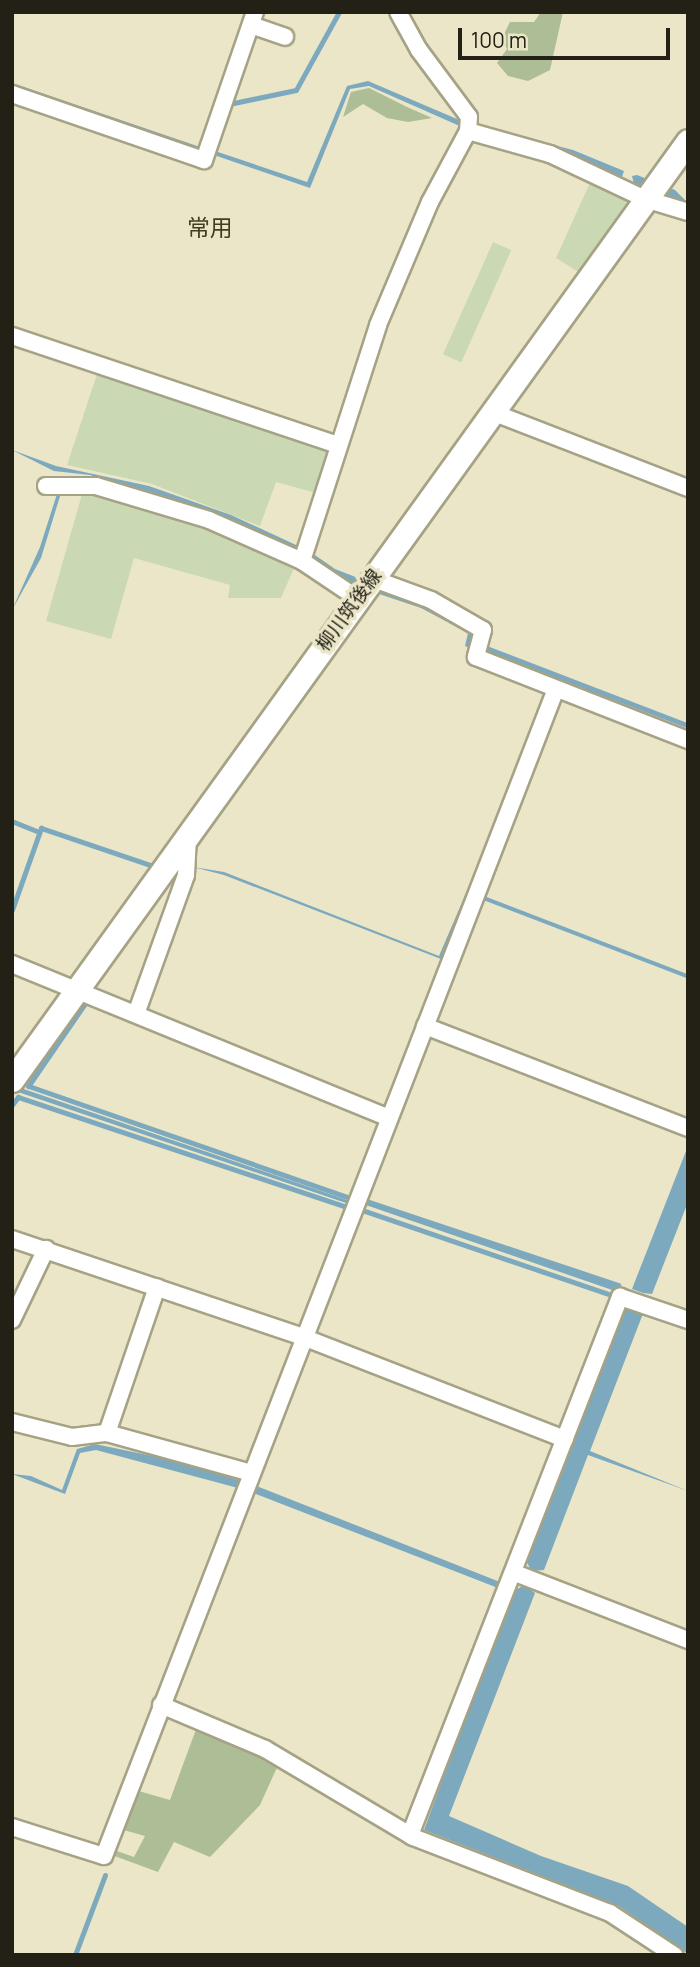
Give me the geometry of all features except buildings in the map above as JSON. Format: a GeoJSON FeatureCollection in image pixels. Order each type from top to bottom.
{"type":"FeatureCollection","features":[{"type":"Feature","properties":{"kind":"main road","name":"柳川筑後線"},"geometry":{"type":"LineString","coordinates":[[12,1080],[688,141]]}},
{"type":"Feature","properties":{"kind":"street"},"geometry":{"type":"LineString","coordinates":[[302,561],[378,325],[430,202],[468,131],[469,117],[419,50],[398,12]]}},
{"type":"Feature","properties":{"kind":"street"},"geometry":{"type":"LineString","coordinates":[[12,94],[204,160],[253,18],[285,37]]}},
{"type":"Feature","properties":{"kind":"street"},"geometry":{"type":"LineString","coordinates":[[468,131],[550,154],[645,199],[688,212]]}},
{"type":"Feature","properties":{"kind":"street"},"geometry":{"type":"LineString","coordinates":[[12,336],[338,445]]}},
{"type":"Feature","properties":{"kind":"street"},"geometry":{"type":"LineString","coordinates":[[492,412],[688,488]]}},
{"type":"Feature","properties":{"kind":"street"},"geometry":{"type":"LineString","coordinates":[[46,486],[96,486],[209,520],[302,561],[357,598]]}},
{"type":"Feature","properties":{"kind":"street"},"geometry":{"type":"LineString","coordinates":[[371,578],[431,600],[484,630],[477,657],[688,740]]}},
{"type":"Feature","properties":{"kind":"street"},"geometry":{"type":"LineString","coordinates":[[12,1827],[104,1856],[556,688]]}},
{"type":"Feature","properties":{"kind":"street"},"geometry":{"type":"LineString","coordinates":[[136,1014],[186,875],[188,834]]}},
{"type":"Feature","properties":{"kind":"street"},"geometry":{"type":"LineString","coordinates":[[12,964],[389,1118]]}},
{"type":"Feature","properties":{"kind":"street"},"geometry":{"type":"LineString","coordinates":[[425,1026],[688,1128]]}},
{"type":"Feature","properties":{"kind":"street"},"geometry":{"type":"LineString","coordinates":[[12,1239],[303,1337],[565,1439]]}},
{"type":"Feature","properties":{"kind":"street"},"geometry":{"type":"LineString","coordinates":[[12,1320],[46,1249]]}},
{"type":"Feature","properties":{"kind":"street"},"geometry":{"type":"LineString","coordinates":[[107,1433],[157,1287]]}},
{"type":"Feature","properties":{"kind":"street"},"geometry":{"type":"LineString","coordinates":[[410,1835],[515,1573],[620,1297],[688,1320]]}},
{"type":"Feature","properties":{"kind":"street"},"geometry":{"type":"LineString","coordinates":[[12,1422],[72,1437],[107,1433],[251,1473]]}},
{"type":"Feature","properties":{"kind":"street"},"geometry":{"type":"LineString","coordinates":[[515,1573],[688,1640]]}},
{"type":"Feature","properties":{"kind":"street"},"geometry":{"type":"LineString","coordinates":[[161,1705],[265,1749],[410,1835],[610,1913],[674,1955]]}},
{"type":"Feature","properties":{"kind":"green space"},"geometry":{"type":"Polygon","coordinates":[[[541,12],[563,12],[550,70],[528,81],[508,76],[497,63],[507,49],[502,38],[510,22],[534,22],[541,12]]]}},
{"type":"Feature","properties":{"kind":"green space"},"geometry":{"type":"Polygon","coordinates":[[[369,88],[432,118],[408,122],[387,118],[363,104],[343,117],[351,92],[369,88]]]}},
{"type":"Feature","properties":{"kind":"green space"},"geometry":{"type":"Polygon","coordinates":[[[593,176],[631,200],[582,274],[556,258],[593,176]]]}},
{"type":"Feature","properties":{"kind":"green space"},"geometry":{"type":"Polygon","coordinates":[[[493,242],[511,250],[461,363],[443,354],[493,242]]]}},
{"type":"Feature","properties":{"kind":"green space"},"geometry":{"type":"Polygon","coordinates":[[[99,368],[322,444],[330,451],[316,493],[276,482],[260,526],[152,484],[67,465],[99,368]]]}},
{"type":"Feature","properties":{"kind":"green space"},"geometry":{"type":"Polygon","coordinates":[[[84,487],[177,512],[295,566],[281,598],[228,598],[230,585],[134,558],[111,639],[46,621],[84,487]]]}},
{"type":"Feature","properties":{"kind":"green space"},"geometry":{"type":"Polygon","coordinates":[[[198,1724],[279,1763],[260,1805],[210,1857],[174,1842],[158,1872],[109,1854],[111,1849],[134,1857],[145,1836],[120,1829],[135,1790],[170,1800],[198,1724]]]}},
{"type":"Feature","properties":{"kind":"water"},"geometry":{"type":"Polygon","coordinates":[[[368,81],[464,122],[573,150],[624,171],[622,177],[545,145],[462,127],[369,86],[350,89],[310,188],[214,155],[215,151],[307,182],[347,86],[368,81]]]}},
{"type":"Feature","properties":{"kind":"water"},"geometry":{"type":"Polygon","coordinates":[[[12,83],[203,148],[202,151],[12,87],[12,83]]]}},
{"type":"Feature","properties":{"kind":"water"},"geometry":{"type":"Polygon","coordinates":[[[637,175],[675,190],[688,203],[634,184],[632,176],[637,175]]]}},
{"type":"Feature","properties":{"kind":"water"},"geometry":{"type":"Polygon","coordinates":[[[12,450],[56,466],[149,486],[231,515],[309,551],[335,569],[425,604],[474,632],[470,648],[465,646],[468,633],[421,608],[361,588],[203,508],[90,475],[54,471],[12,450]]]}},
{"type":"Feature","properties":{"kind":"water"},"geometry":{"type":"Polygon","coordinates":[[[61,493],[41,558],[12,610],[40,547],[57,494],[61,493]]]}},
{"type":"Feature","properties":{"kind":"water"},"geometry":{"type":"Polygon","coordinates":[[[487,646],[688,723],[687,728],[485,651],[487,646]]]}},
{"type":"Feature","properties":{"kind":"water"},"geometry":{"type":"Polygon","coordinates":[[[193,867],[224,872],[439,956],[466,893],[470,893],[441,959],[224,875],[193,867]]]}},
{"type":"Feature","properties":{"kind":"water"},"geometry":{"type":"Polygon","coordinates":[[[484,896],[688,974],[687,978],[483,900],[484,896]]]}},
{"type":"Feature","properties":{"kind":"water"},"geometry":{"type":"Polygon","coordinates":[[[12,1085],[350,1201],[366,1201],[620,1288],[618,1292],[363,1204],[349,1204],[12,1090],[12,1085]]]}},
{"type":"Feature","properties":{"kind":"water"},"geometry":{"type":"Polygon","coordinates":[[[688,1146],[688,1202],[652,1294],[643,1293],[632,1289],[688,1146]]]}},
{"type":"Feature","properties":{"kind":"water"},"geometry":{"type":"Polygon","coordinates":[[[626,1305],[644,1311],[590,1451],[688,1491],[588,1455],[544,1570],[531,1571],[527,1562],[626,1305]]]}},
{"type":"Feature","properties":{"kind":"water"},"geometry":{"type":"Polygon","coordinates":[[[95,1444],[167,1459],[241,1481],[238,1488],[96,1450],[80,1453],[65,1494],[12,1474],[31,1476],[62,1490],[77,1449],[95,1444]]]}},
{"type":"Feature","properties":{"kind":"water"},"geometry":{"type":"Polygon","coordinates":[[[254,1485],[500,1582],[498,1588],[251,1492],[254,1485]]]}},
{"type":"Feature","properties":{"kind":"water"},"geometry":{"type":"Polygon","coordinates":[[[524,1585],[535,1593],[449,1816],[541,1856],[628,1886],[688,1927],[688,1954],[619,1906],[424,1830],[512,1592],[524,1585]]]}},
{"type":"Feature","properties":{"kind":"waterway"},"geometry":{"type":"LineString","coordinates":[[229,104],[296,90],[339,12]]}},
{"type":"Feature","properties":{"kind":"waterway"},"geometry":{"type":"LineString","coordinates":[[12,821],[39,832]]}},
{"type":"Feature","properties":{"kind":"waterway"},"geometry":{"type":"LineString","coordinates":[[12,910],[41,828],[156,867]]}},
{"type":"Feature","properties":{"kind":"waterway"},"geometry":{"type":"LineString","coordinates":[[86,1003],[29,1086],[354,1199]]}},
{"type":"Feature","properties":{"kind":"waterway"},"geometry":{"type":"LineString","coordinates":[[12,1105],[18,1097],[350,1208]]}},
{"type":"Feature","properties":{"kind":"waterway"},"geometry":{"type":"LineString","coordinates":[[363,1200],[618,1285]]}},
{"type":"Feature","properties":{"kind":"waterway"},"geometry":{"type":"LineString","coordinates":[[359,1209],[615,1296]]}},
{"type":"Feature","properties":{"kind":"waterway"},"geometry":{"type":"LineString","coordinates":[[75,1955],[105,1875]]}},
{"type":"Feature","properties":{"kind":"district","name":"常用"},"geometry":{"type":"Point","coordinates":[210,227]}}]}
